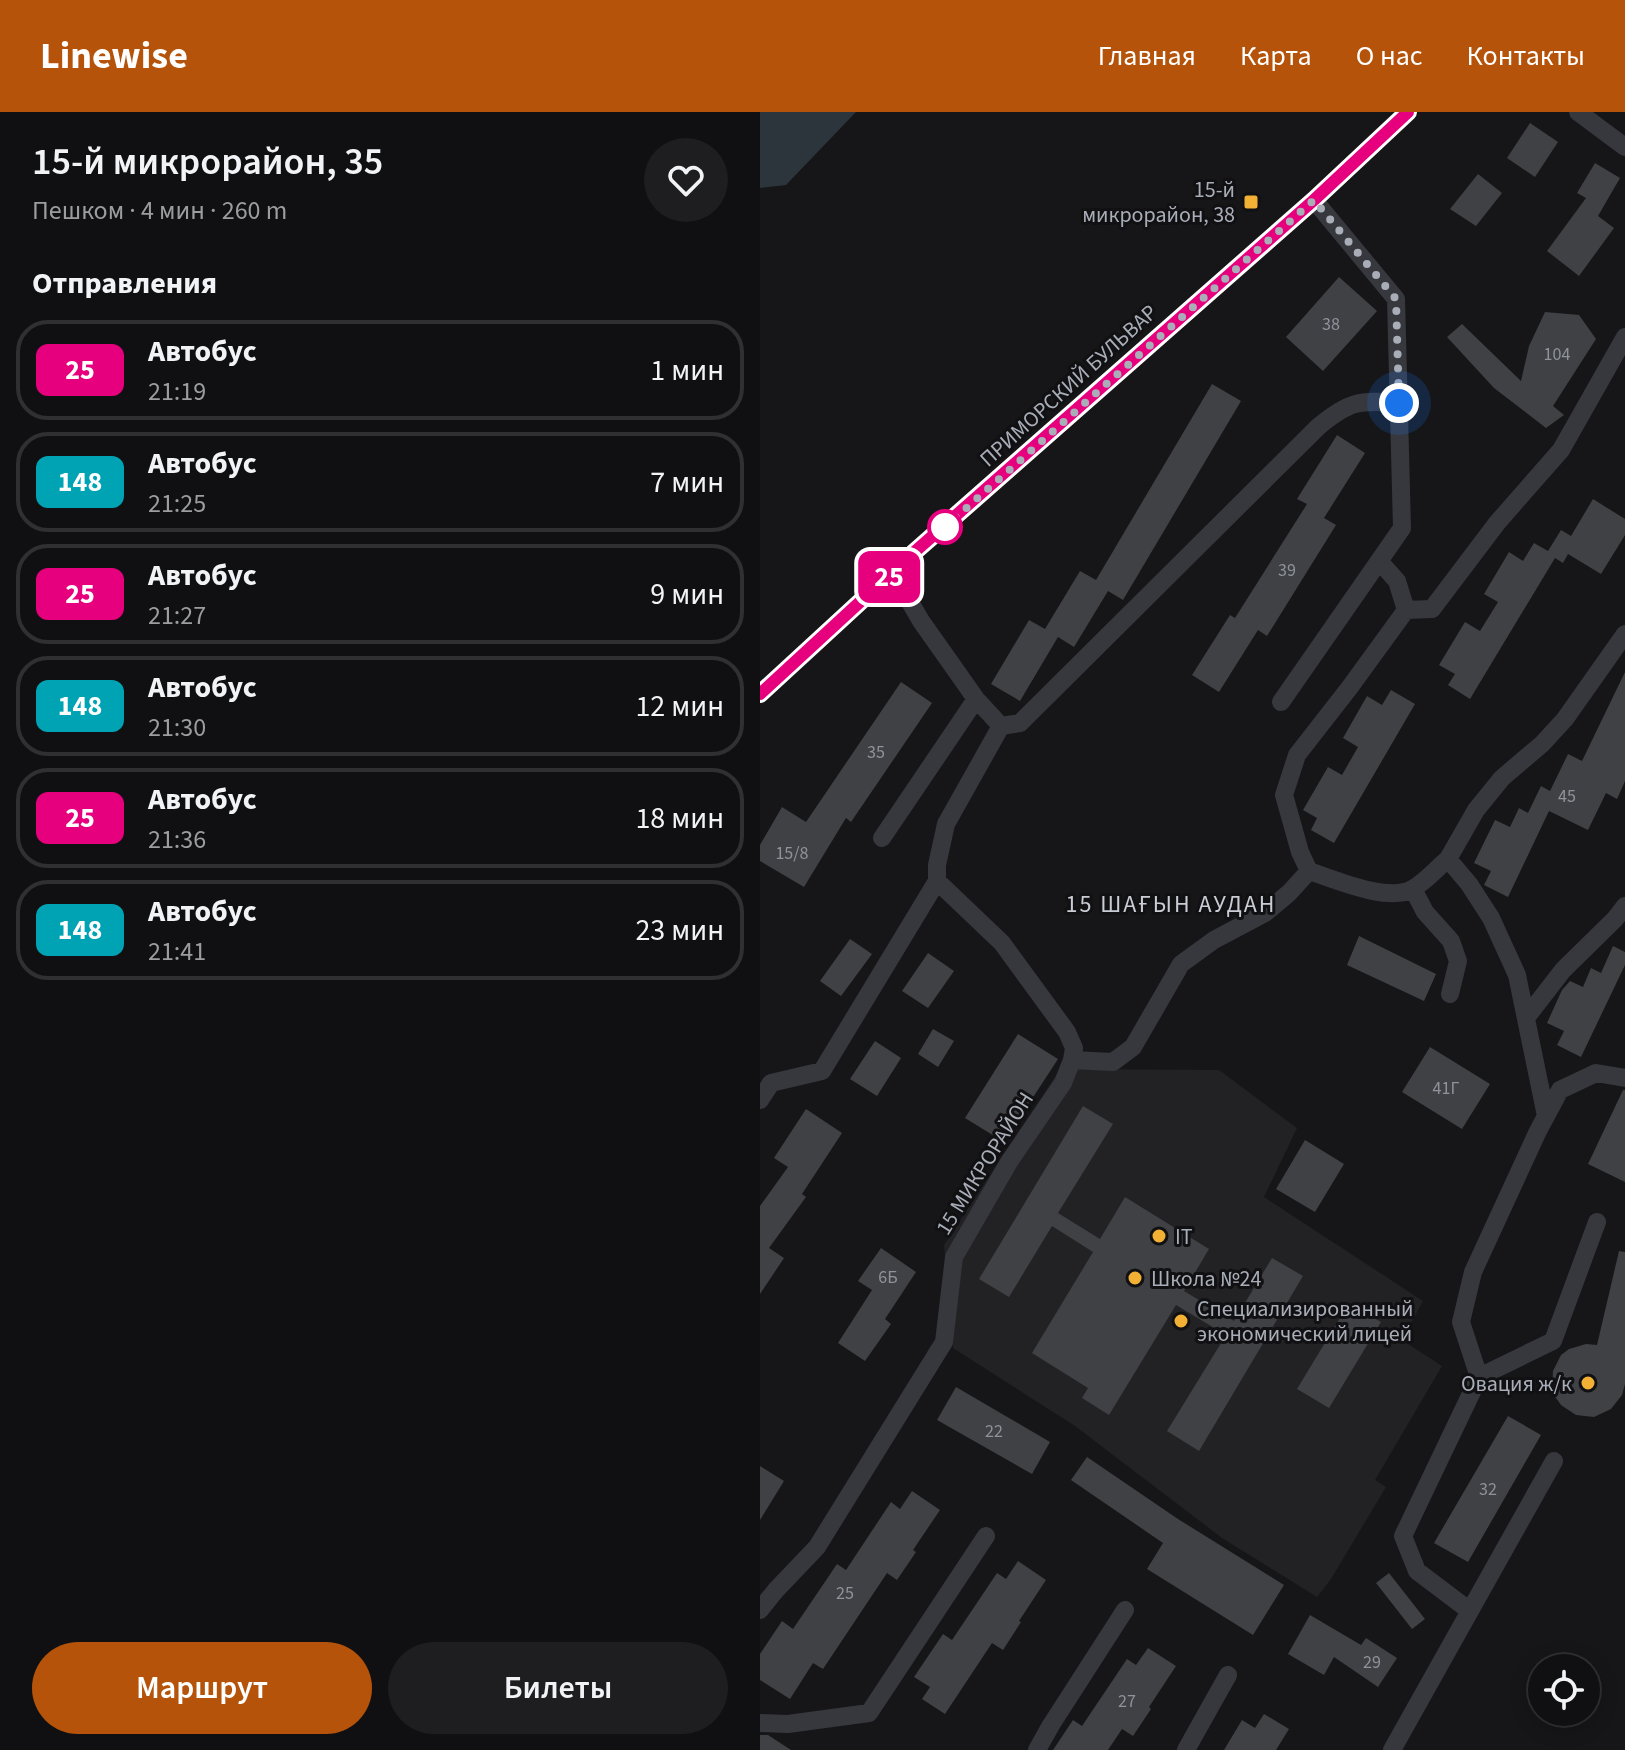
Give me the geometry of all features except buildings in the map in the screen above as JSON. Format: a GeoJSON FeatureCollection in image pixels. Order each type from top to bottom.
{"type":"FeatureCollection","features":[{"type":"Feature","properties":{"kind":"street","name":"ПРИМОРСКИЙ БУЛЬВАР"},"geometry":{"type":"LineString","coordinates":[[760,694],[1314,200],[1408,112]]}},
{"type":"Feature","properties":{"kind":"street"},"geometry":{"type":"LineString","coordinates":[[1578,112],[1625,147]]}},
{"type":"Feature","properties":{"kind":"street"},"geometry":{"type":"LineString","coordinates":[[1281,702],[1402,528],[1396,299],[1314,200]]}},
{"type":"Feature","properties":{"kind":"street"},"geometry":{"type":"LineString","coordinates":[[1406,610],[1432,609],[1497,523],[1561,450],[1625,337]]}},
{"type":"Feature","properties":{"kind":"street"},"geometry":{"type":"LineString","coordinates":[[1001,726],[1020,723],[1335,412],[1350,404],[1368,401],[1399,403]]}},
{"type":"Feature","properties":{"kind":"street"},"geometry":{"type":"LineString","coordinates":[[1379,561],[1397,581],[1406,610]]}},
{"type":"Feature","properties":{"kind":"street"},"geometry":{"type":"LineString","coordinates":[[893,573],[921,621],[976,699],[1001,726]]}},
{"type":"Feature","properties":{"kind":"street"},"geometry":{"type":"LineString","coordinates":[[1406,610],[1297,755],[1284,795],[1300,852],[1309,871],[1374,892],[1402,893],[1413,889],[1448,859],[1476,810],[1502,778],[1542,744],[1565,719],[1625,634]]}},
{"type":"Feature","properties":{"kind":"street"},"geometry":{"type":"LineString","coordinates":[[882,838],[976,699]]}},
{"type":"Feature","properties":{"kind":"street"},"geometry":{"type":"LineString","coordinates":[[760,1100],[771,1083],[822,1071],[937,881],[938,856],[946,824],[1001,726]]}},
{"type":"Feature","properties":{"kind":"street"},"geometry":{"type":"LineString","coordinates":[[1448,859],[1491,918],[1517,975],[1546,1116]]}},
{"type":"Feature","properties":{"kind":"street"},"geometry":{"type":"LineString","coordinates":[[937,881],[1002,943],[1067,1032],[1074,1048],[1072,1060],[1113,1062],[1133,1047],[1181,964],[1214,940],[1265,913],[1309,871]]}},
{"type":"Feature","properties":{"kind":"street"},"geometry":{"type":"LineString","coordinates":[[1413,889],[1425,912],[1451,941],[1458,961],[1450,994]]}},
{"type":"Feature","properties":{"kind":"street"},"geometry":{"type":"LineString","coordinates":[[1526,1018],[1563,970],[1625,906]]}},
{"type":"Feature","properties":{"kind":"street","name":"15 МИКРОРАЙОН"},"geometry":{"type":"LineString","coordinates":[[760,1610],[817,1547],[944,1342],[954,1257],[1009,1162],[1063,1083],[1072,1060]]}},
{"type":"Feature","properties":{"kind":"street"},"geometry":{"type":"LineString","coordinates":[[1479,1377],[1461,1322],[1473,1272],[1546,1116],[1560,1090],[1596,1073],[1625,1078]]}},
{"type":"Feature","properties":{"kind":"street"},"geometry":{"type":"LineString","coordinates":[[1470,1611],[1417,1571],[1403,1536],[1479,1377],[1553,1341],[1597,1222]]}},
{"type":"Feature","properties":{"kind":"street"},"geometry":{"type":"LineString","coordinates":[[1392,1750],[1554,1461]]}},
{"type":"Feature","properties":{"kind":"street"},"geometry":{"type":"LineString","coordinates":[[760,1723],[788,1724],[869,1713],[986,1536]]}},
{"type":"Feature","properties":{"kind":"street"},"geometry":{"type":"LineString","coordinates":[[1037,1750],[1125,1610]]}},
{"type":"Feature","properties":{"kind":"street"},"geometry":{"type":"LineString","coordinates":[[1186,1750],[1228,1675]]}},
{"type":"Feature","properties":{"kind":"shaded area"},"geometry":{"type":"Polygon","coordinates":[[[760,112],[856,112],[786,185],[760,188],[760,112]]]}},
{"type":"Feature","properties":{"kind":"shaded area","name":"Специализированный экономический лицей"},"geometry":{"type":"Polygon","coordinates":[[[1060,1069],[1219,1070],[1297,1128],[1264,1197],[1423,1301],[1402,1340],[1442,1366],[1375,1480],[1386,1487],[1317,1597],[1222,1538],[1075,1426],[953,1348],[944,1245],[1060,1069]]]}},
{"type":"Feature","properties":{"kind":"bus line","name":"25"},"geometry":{"type":"LineString","coordinates":[[760,694],[911,555],[1314,200],[1408,112]]}},
{"type":"Feature","properties":{"kind":"place","name":"15-й микрорайон, 38"},"geometry":{"type":"Point","coordinates":[1251,202]}},
{"type":"Feature","properties":{"kind":"place","name":"IT"},"geometry":{"type":"Point","coordinates":[1159,1236]}},
{"type":"Feature","properties":{"kind":"place","name":"Школа №24"},"geometry":{"type":"Point","coordinates":[1135,1278]}},
{"type":"Feature","properties":{"kind":"place","name":"Специализированный экономический лицей"},"geometry":{"type":"Point","coordinates":[1181,1321]}},
{"type":"Feature","properties":{"kind":"place","name":"Овация ж/к"},"geometry":{"type":"Point","coordinates":[1588,1383]}},
{"type":"Feature","properties":{"kind":"district","name":"15 ШАҒЫН АУДАН"},"geometry":{"type":"Point","coordinates":[1171,904]}},
{"type":"Feature","properties":{"kind":"route"},"geometry":{"type":"LineString","coordinates":[[945,527],[1314,200],[1396,299],[1399,403]]}}]}
